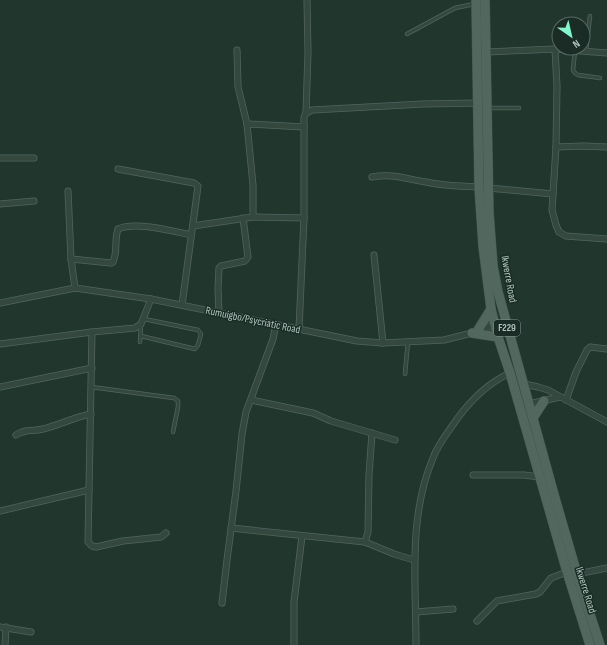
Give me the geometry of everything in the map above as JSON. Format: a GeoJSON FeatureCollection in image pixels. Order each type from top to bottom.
{"type":"FeatureCollection","features":[{"type":"Feature","properties":{"kind":"main road","name":"Ikwerre Road"},"geometry":{"type":"LineString","coordinates":[[479,1],[486,52],[488,188],[493,266],[505,322],[517,365],[524,384],[577,574],[600,645]]}},
{"type":"Feature","properties":{"kind":"main road","name":"Ikwerre Road"},"geometry":{"type":"LineString","coordinates":[[479,1],[478,186],[483,246],[491,309],[567,572],[590,645]]}},
{"type":"Feature","properties":{"kind":"main road"},"geometry":{"type":"LineString","coordinates":[[491,309],[475,331],[498,337]]}},
{"type":"Feature","properties":{"kind":"main road"},"geometry":{"type":"LineString","coordinates":[[533,418],[544,401]]}},
{"type":"Feature","properties":{"kind":"street"},"geometry":{"type":"LineString","coordinates":[[299,329],[304,218],[304,117],[306,113],[308,52],[307,0]]}},
{"type":"Feature","properties":{"kind":"street"},"geometry":{"type":"LineString","coordinates":[[486,52],[551,49]]}},
{"type":"Feature","properties":{"kind":"street"},"geometry":{"type":"LineString","coordinates":[[237,50],[238,87],[246,124],[253,185],[253,217]]}},
{"type":"Feature","properties":{"kind":"street"},"geometry":{"type":"LineString","coordinates":[[591,51],[607,53]]}},
{"type":"Feature","properties":{"kind":"street"},"geometry":{"type":"LineString","coordinates":[[555,56],[557,86],[556,147],[552,210],[556,225],[559,232],[566,236],[607,239]]}},
{"type":"Feature","properties":{"kind":"street"},"geometry":{"type":"LineString","coordinates":[[306,113],[312,110],[374,106],[478,103]]}},
{"type":"Feature","properties":{"kind":"street"},"geometry":{"type":"LineString","coordinates":[[246,124],[304,127]]}},
{"type":"Feature","properties":{"kind":"street"},"geometry":{"type":"LineString","coordinates":[[556,147],[607,147]]}},
{"type":"Feature","properties":{"kind":"street"},"geometry":{"type":"LineString","coordinates":[[0,158],[34,158]]}},
{"type":"Feature","properties":{"kind":"street"},"geometry":{"type":"LineString","coordinates":[[118,169],[196,185],[199,189],[191,235],[182,305]]}},
{"type":"Feature","properties":{"kind":"street"},"geometry":{"type":"LineString","coordinates":[[372,177],[382,175],[396,176],[433,184],[478,186]]}},
{"type":"Feature","properties":{"kind":"street"},"geometry":{"type":"LineString","coordinates":[[488,188],[553,194]]}},
{"type":"Feature","properties":{"kind":"street"},"geometry":{"type":"LineString","coordinates":[[68,191],[71,259],[75,288]]}},
{"type":"Feature","properties":{"kind":"street"},"geometry":{"type":"LineString","coordinates":[[0,204],[34,201]]}},
{"type":"Feature","properties":{"kind":"street"},"geometry":{"type":"LineString","coordinates":[[193,226],[253,217],[304,218]]}},
{"type":"Feature","properties":{"kind":"street"},"geometry":{"type":"LineString","coordinates":[[219,313],[219,268],[221,266],[245,261],[248,257],[243,218]]}},
{"type":"Feature","properties":{"kind":"street"},"geometry":{"type":"LineString","coordinates":[[71,259],[113,262],[115,257],[116,234],[118,229],[125,226],[150,227],[191,235]]}},
{"type":"Feature","properties":{"kind":"street"},"geometry":{"type":"LineString","coordinates":[[374,255],[383,342]]}},
{"type":"Feature","properties":{"kind":"street","name":"Rumuigbo/Psycriatic Road"},"geometry":{"type":"LineString","coordinates":[[0,303],[75,288],[151,299],[357,341],[383,342],[444,340],[505,322]]}},
{"type":"Feature","properties":{"kind":"street"},"geometry":{"type":"LineString","coordinates":[[0,344],[135,328],[143,321],[151,299]]}},
{"type":"Feature","properties":{"kind":"street"},"geometry":{"type":"LineString","coordinates":[[222,603],[242,434],[246,412],[258,376],[273,339],[276,324]]}},
{"type":"Feature","properties":{"kind":"street"},"geometry":{"type":"LineString","coordinates":[[92,332],[88,542],[92,546],[96,547],[123,541],[161,537],[166,533]]}},
{"type":"Feature","properties":{"kind":"street"},"geometry":{"type":"LineString","coordinates":[[566,400],[576,372],[587,350],[590,347],[607,348]]}},
{"type":"Feature","properties":{"kind":"street"},"geometry":{"type":"LineString","coordinates":[[0,387],[92,368]]}},
{"type":"Feature","properties":{"kind":"street"},"geometry":{"type":"LineString","coordinates":[[416,645],[414,560],[418,516],[424,484],[433,457],[443,439],[467,406],[491,384],[510,373]]}},
{"type":"Feature","properties":{"kind":"street"},"geometry":{"type":"LineString","coordinates":[[524,384],[538,386],[607,422]]}},
{"type":"Feature","properties":{"kind":"street"},"geometry":{"type":"LineString","coordinates":[[529,404],[560,397]]}},
{"type":"Feature","properties":{"kind":"street"},"geometry":{"type":"LineString","coordinates":[[251,400],[313,413],[331,421],[395,440]]}},
{"type":"Feature","properties":{"kind":"street"},"geometry":{"type":"LineString","coordinates":[[16,435],[24,430],[42,430],[65,423],[76,417],[91,414]]}},
{"type":"Feature","properties":{"kind":"street"},"geometry":{"type":"LineString","coordinates":[[365,542],[368,532],[368,475],[372,433]]}},
{"type":"Feature","properties":{"kind":"street"},"geometry":{"type":"LineString","coordinates":[[473,475],[524,475],[540,477]]}},
{"type":"Feature","properties":{"kind":"street"},"geometry":{"type":"LineString","coordinates":[[0,511],[89,490]]}},
{"type":"Feature","properties":{"kind":"street"},"geometry":{"type":"LineString","coordinates":[[231,528],[365,542],[394,554],[414,560]]}},
{"type":"Feature","properties":{"kind":"street"},"geometry":{"type":"LineString","coordinates":[[294,645],[294,602],[302,536]]}},
{"type":"Feature","properties":{"kind":"street"},"geometry":{"type":"LineString","coordinates":[[577,574],[607,568]]}},
{"type":"Feature","properties":{"kind":"street"},"geometry":{"type":"LineString","coordinates":[[477,621],[497,601],[536,594],[540,592],[551,578],[567,572]]}},
{"type":"Feature","properties":{"kind":"street"},"geometry":{"type":"LineString","coordinates":[[416,612],[453,609]]}},
{"type":"Feature","properties":{"kind":"street"},"geometry":{"type":"LineString","coordinates":[[6,645],[3,627],[32,632]]}},
{"type":"Feature","properties":{"kind":"lane"},"geometry":{"type":"LineString","coordinates":[[407,34],[454,8],[479,1]]}},
{"type":"Feature","properties":{"kind":"lane"},"geometry":{"type":"LineString","coordinates":[[574,56],[573,70],[575,74],[600,78]]}},
{"type":"Feature","properties":{"kind":"lane"},"geometry":{"type":"LineString","coordinates":[[486,108],[519,108]]}},
{"type":"Feature","properties":{"kind":"lane"},"geometry":{"type":"LineString","coordinates":[[140,342],[143,321],[198,330],[201,334],[198,345],[194,349],[141,336]]}},
{"type":"Feature","properties":{"kind":"lane"},"geometry":{"type":"LineString","coordinates":[[405,374],[408,341]]}},
{"type":"Feature","properties":{"kind":"lane"},"geometry":{"type":"LineString","coordinates":[[91,387],[174,398],[178,402],[178,406],[173,432]]}}]}
